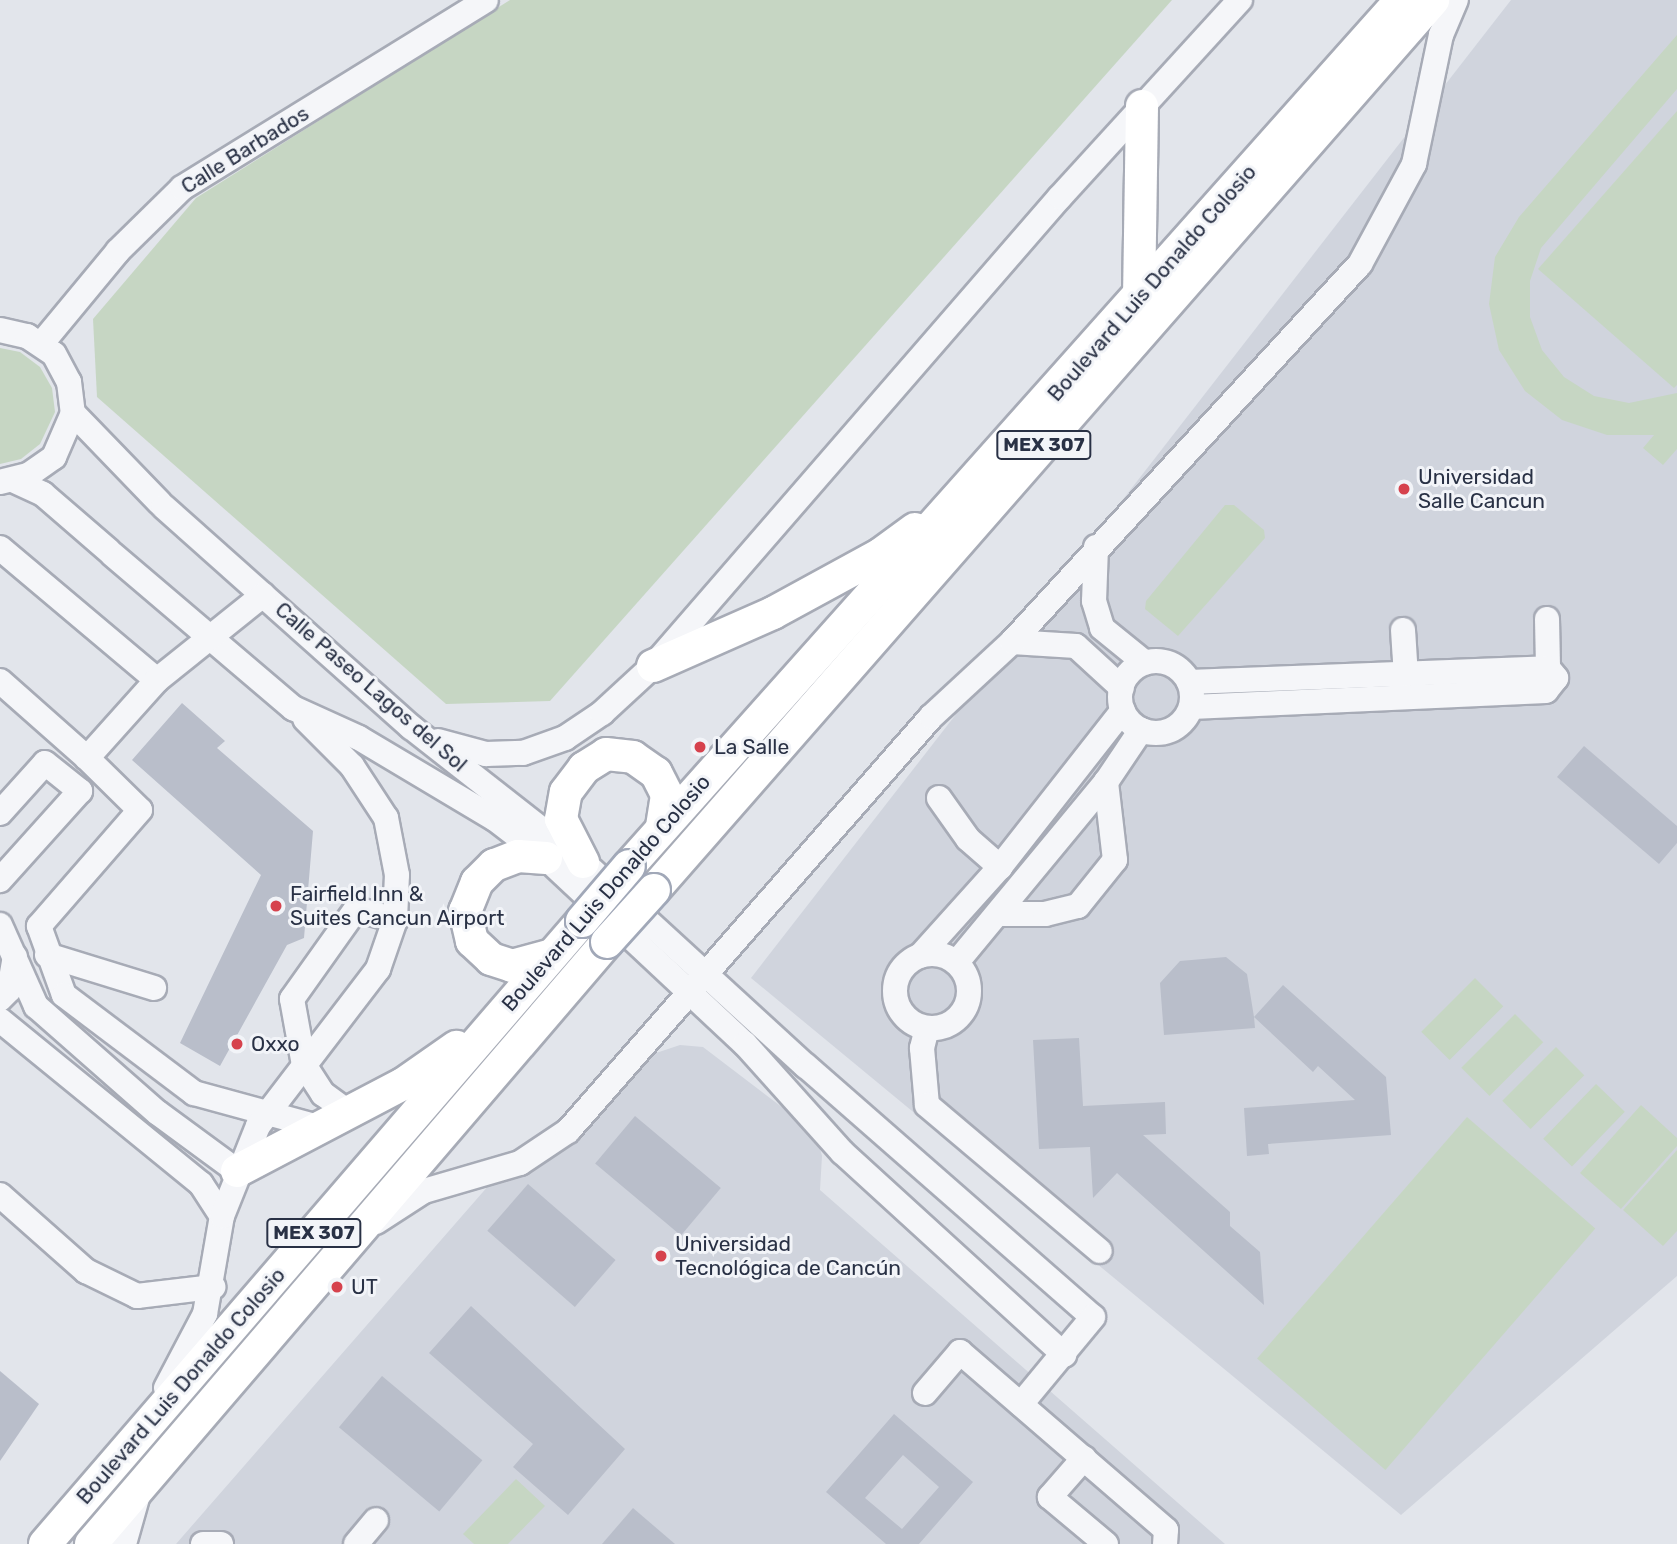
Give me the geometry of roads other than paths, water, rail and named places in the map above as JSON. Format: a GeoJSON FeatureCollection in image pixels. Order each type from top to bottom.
{"type":"FeatureCollection","features":[{"type":"Feature","properties":{"kind":"main road","name":"Boulevard Luis Donaldo Colosio"},"geometry":{"type":"LineString","coordinates":[[45,1544],[662,827],[972,487],[1401,0]]}},
{"type":"Feature","properties":{"kind":"main road","name":"Boulevard Luis Donaldo Colosio"},"geometry":{"type":"LineString","coordinates":[[91,1544],[607,942],[1433,0]]}},
{"type":"Feature","properties":{"kind":"main road"},"geometry":{"type":"LineString","coordinates":[[1139,298],[1142,106]]}},
{"type":"Feature","properties":{"kind":"main road"},"geometry":{"type":"LineString","coordinates":[[653,666],[773,612],[881,554],[972,487]]}},
{"type":"Feature","properties":{"kind":"main road"},"geometry":{"type":"LineString","coordinates":[[583,862],[561,819],[566,792],[584,768],[606,754],[633,757],[656,773],[667,795],[662,827]]}},
{"type":"Feature","properties":{"kind":"main road"},"geometry":{"type":"LineString","coordinates":[[546,858],[518,856],[494,865],[477,883],[465,911],[472,941],[491,959],[512,966],[552,955]]}},
{"type":"Feature","properties":{"kind":"main road"},"geometry":{"type":"LineString","coordinates":[[237,1171],[421,1073],[509,1005]]}},
{"type":"Feature","properties":{"kind":"street","name":"Calle Barbados"},"geometry":{"type":"LineString","coordinates":[[41,344],[118,251],[182,188],[486,0]]}},
{"type":"Feature","properties":{"kind":"street"},"geometry":{"type":"LineString","coordinates":[[411,727],[448,746],[486,754],[523,753],[565,738],[593,719],[653,666],[1142,106],[1240,0]]}},
{"type":"Feature","properties":{"kind":"street"},"geometry":{"type":"LineString","coordinates":[[358,1234],[424,1191],[520,1163],[568,1131],[700,985],[931,717],[1012,642],[1096,547],[1360,264],[1414,164],[1441,35],[1456,0]]}},
{"type":"Feature","properties":{"kind":"street"},"geometry":{"type":"LineString","coordinates":[[0,330],[41,344],[63,367],[73,414],[54,457],[7,481]]}},
{"type":"Feature","properties":{"kind":"street","name":"Calle Paseo Lagos del Sol"},"geometry":{"type":"LineString","coordinates":[[73,414],[162,505],[411,727],[583,862],[700,985]]}},
{"type":"Feature","properties":{"kind":"street","name":"Calle Paseo Lagos del Sol"},"geometry":{"type":"LineString","coordinates":[[7,481],[43,494],[293,708],[359,738],[495,819],[700,985]]}},
{"type":"Feature","properties":{"kind":"street"},"geometry":{"type":"LineString","coordinates":[[1096,547],[1094,601],[1102,628],[1145,663],[1175,667],[1189,682],[1191,707],[1185,719],[1165,732],[1141,730]]}},
{"type":"Feature","properties":{"kind":"street"},"geometry":{"type":"LineString","coordinates":[[0,548],[157,680]]}},
{"type":"Feature","properties":{"kind":"street"},"geometry":{"type":"LineString","coordinates":[[88,758],[157,680],[212,639],[263,595]]}},
{"type":"Feature","properties":{"kind":"street"},"geometry":{"type":"LineString","coordinates":[[1189,682],[1546,691],[1556,678],[1548,668],[1547,619]]}},
{"type":"Feature","properties":{"kind":"street"},"geometry":{"type":"LineString","coordinates":[[1403,630],[1407,688]]}},
{"type":"Feature","properties":{"kind":"street"},"geometry":{"type":"LineString","coordinates":[[1012,642],[1076,646],[1122,699],[1141,730]]}},
{"type":"Feature","properties":{"kind":"street"},"geometry":{"type":"LineString","coordinates":[[920,956],[939,954],[957,962],[969,983],[967,1006],[951,1024],[927,1028],[905,1017],[895,995],[901,971],[920,956],[1000,867],[1122,699],[1145,663]]}},
{"type":"Feature","properties":{"kind":"street"},"geometry":{"type":"LineString","coordinates":[[0,681],[88,758],[140,810],[39,926],[47,955],[64,995],[194,1093],[318,1127]]}},
{"type":"Feature","properties":{"kind":"street"},"geometry":{"type":"LineString","coordinates":[[1191,707],[1407,688]]}},
{"type":"Feature","properties":{"kind":"street"},"geometry":{"type":"LineString","coordinates":[[113,1467],[176,1373],[213,1287],[222,1216],[237,1171],[268,1114],[378,969],[395,920],[397,875],[386,818],[352,766],[293,708]]}},
{"type":"Feature","properties":{"kind":"street"},"geometry":{"type":"LineString","coordinates":[[957,962],[1106,782],[1141,730]]}},
{"type":"Feature","properties":{"kind":"street"},"geometry":{"type":"LineString","coordinates":[[0,813],[45,763],[80,792],[0,880]]}},
{"type":"Feature","properties":{"kind":"street"},"geometry":{"type":"LineString","coordinates":[[998,914],[1045,914],[1078,906],[1115,860],[1106,782]]}},
{"type":"Feature","properties":{"kind":"street"},"geometry":{"type":"LineString","coordinates":[[939,798],[968,839],[1000,867]]}},
{"type":"Feature","properties":{"kind":"street"},"geometry":{"type":"LineString","coordinates":[[348,1112],[323,1094],[304,1065],[292,999],[356,909],[395,920]]}},
{"type":"Feature","properties":{"kind":"street"},"geometry":{"type":"LineString","coordinates":[[7,936],[29,995],[158,1113],[237,1171]]}},
{"type":"Feature","properties":{"kind":"street"},"geometry":{"type":"LineString","coordinates":[[2,1014],[16,968],[7,936]]}},
{"type":"Feature","properties":{"kind":"street"},"geometry":{"type":"LineString","coordinates":[[47,955],[154,988]]}},
{"type":"Feature","properties":{"kind":"street"},"geometry":{"type":"LineString","coordinates":[[700,985],[806,1066],[1093,1317],[1021,1404]]}},
{"type":"Feature","properties":{"kind":"street"},"geometry":{"type":"LineString","coordinates":[[700,985],[842,1152],[1064,1354]]}},
{"type":"Feature","properties":{"kind":"street"},"geometry":{"type":"LineString","coordinates":[[2,1014],[29,995]]}},
{"type":"Feature","properties":{"kind":"street"},"geometry":{"type":"LineString","coordinates":[[2,1014],[201,1184],[222,1216]]}},
{"type":"Feature","properties":{"kind":"street"},"geometry":{"type":"LineString","coordinates":[[927,1028],[922,1048],[927,1105],[1100,1251]]}},
{"type":"Feature","properties":{"kind":"street"},"geometry":{"type":"LineString","coordinates":[[786,1086],[806,1066]]}},
{"type":"Feature","properties":{"kind":"street"},"geometry":{"type":"LineString","coordinates":[[0,1195],[86,1271],[137,1296],[213,1287]]}},
{"type":"Feature","properties":{"kind":"street"},"geometry":{"type":"LineString","coordinates":[[925,1393],[960,1352],[1166,1530],[1165,1544]]}},
{"type":"Feature","properties":{"kind":"street"},"geometry":{"type":"LineString","coordinates":[[1084,1458],[1051,1497],[1106,1544]]}},
{"type":"Feature","properties":{"kind":"street"},"geometry":{"type":"LineString","coordinates":[[124,1544],[141,1486]]}},
{"type":"Feature","properties":{"kind":"street"},"geometry":{"type":"LineString","coordinates":[[356,1544],[376,1520]]}},
{"type":"Feature","properties":{"kind":"street"},"geometry":{"type":"LineString","coordinates":[[203,1544],[221,1544]]}},
{"type":"Feature","properties":{"kind":"place","name":"Universidad Salle Cancun"},"geometry":{"type":"Point","coordinates":[1404,489]}},
{"type":"Feature","properties":{"kind":"place","name":"La Salle"},"geometry":{"type":"Point","coordinates":[700,747]}},
{"type":"Feature","properties":{"kind":"place","name":"Fairfield Inn & Suites Cancun Airport"},"geometry":{"type":"Point","coordinates":[276,906]}},
{"type":"Feature","properties":{"kind":"place","name":"Oxxo"},"geometry":{"type":"Point","coordinates":[237,1044]}},
{"type":"Feature","properties":{"kind":"place","name":"Universidad Tecnológica de Cancún"},"geometry":{"type":"Point","coordinates":[661,1256]}},
{"type":"Feature","properties":{"kind":"place","name":"UT"},"geometry":{"type":"Point","coordinates":[337,1287]}}]}
